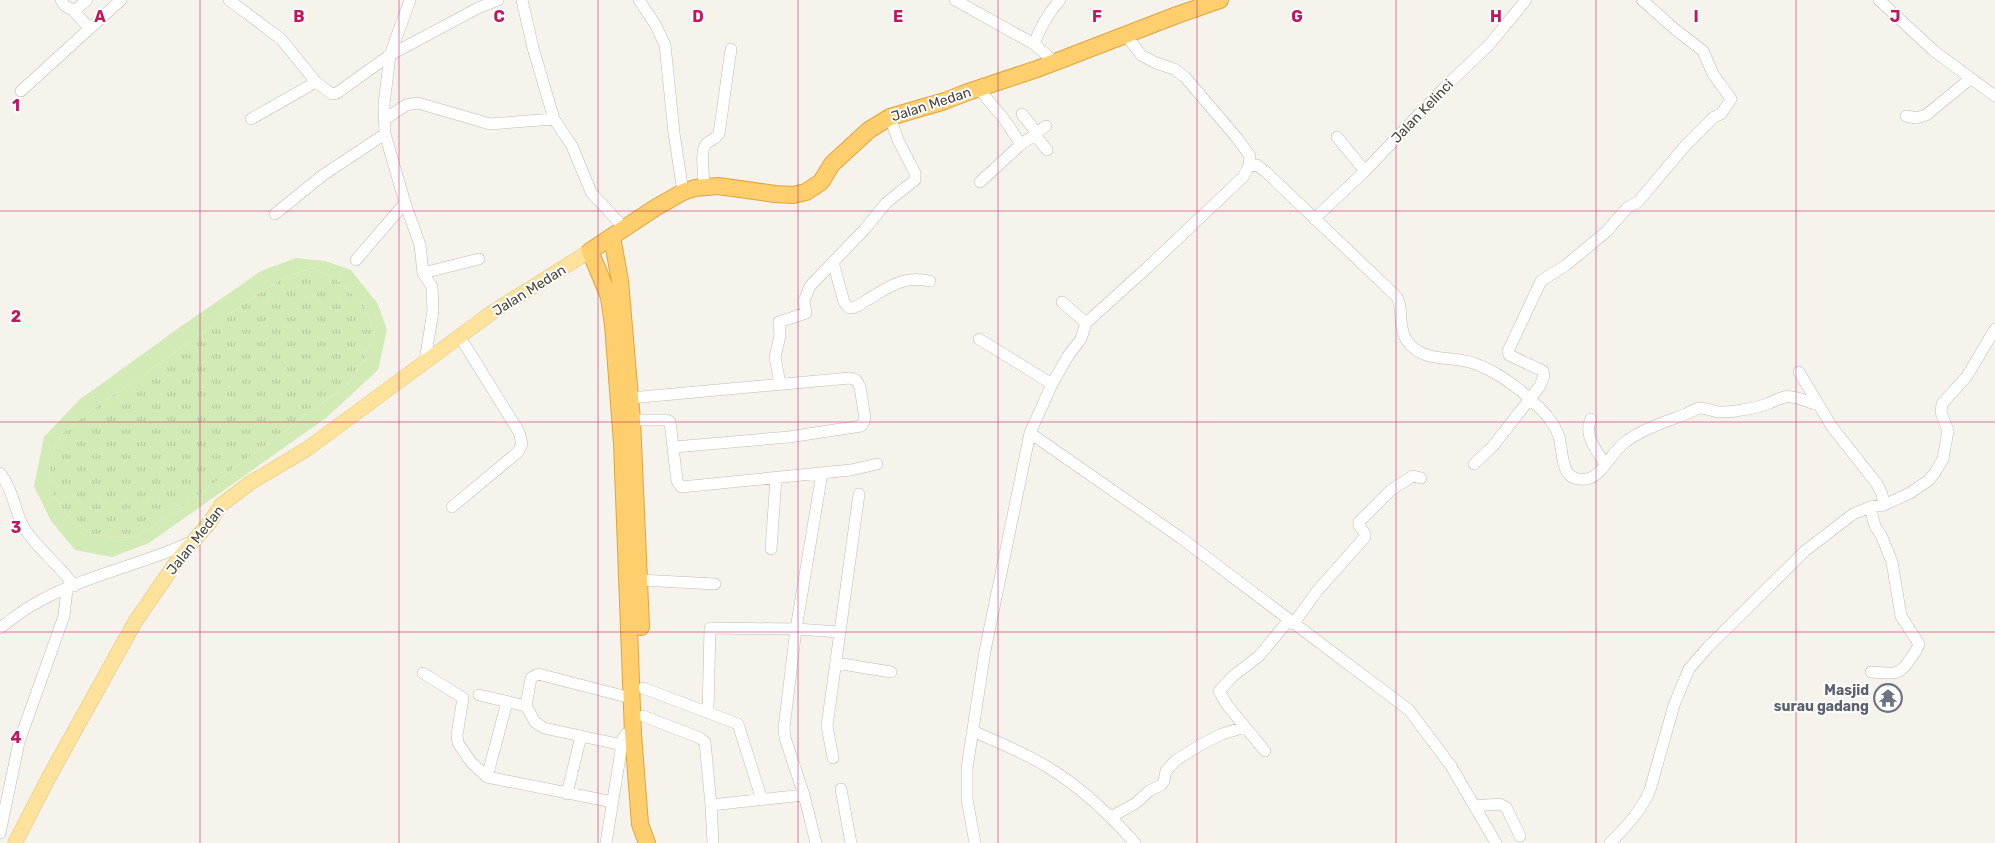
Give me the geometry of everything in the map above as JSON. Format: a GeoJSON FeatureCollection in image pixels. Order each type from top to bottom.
{"type":"FeatureCollection","features":[{"type":"Feature","properties":{"kind":"highway","name":"Jalan Medan"},"geometry":{"type":"LineString","coordinates":[[590,251],[683,192],[704,186],[731,187],[776,194],[806,192],[821,182],[832,164],[869,130],[890,117],[979,89],[1220,0]]}},
{"type":"Feature","properties":{"kind":"highway"},"geometry":{"type":"LineString","coordinates":[[618,233],[620,281],[632,420],[640,580],[636,645]]}},
{"type":"Feature","properties":{"kind":"highway"},"geometry":{"type":"LineString","coordinates":[[590,251],[609,297],[613,325],[636,645],[639,733],[649,816],[646,840]]}},
{"type":"Feature","properties":{"kind":"highway"},"geometry":{"type":"LineString","coordinates":[[637,693],[643,716],[639,733]]}},
{"type":"Feature","properties":{"kind":"main road","name":"Jalan Medan"},"geometry":{"type":"LineString","coordinates":[[15,843],[48,777],[135,622],[192,542],[222,505],[250,483],[307,449],[509,301],[590,251]]}},
{"type":"Feature","properties":{"kind":"street"},"geometry":{"type":"LineString","coordinates":[[61,0],[89,28]]}},
{"type":"Feature","properties":{"kind":"street"},"geometry":{"type":"LineString","coordinates":[[74,11],[87,0]]}},
{"type":"Feature","properties":{"kind":"street"},"geometry":{"type":"LineString","coordinates":[[21,91],[121,0]]}},
{"type":"Feature","properties":{"kind":"street"},"geometry":{"type":"LineString","coordinates":[[228,0],[281,39],[316,82],[327,92],[334,94],[390,55],[478,8],[498,0]]}},
{"type":"Feature","properties":{"kind":"street"},"geometry":{"type":"LineString","coordinates":[[410,0],[390,55],[384,120],[385,134],[405,203],[420,244],[423,273],[432,287],[433,311],[425,361]]}},
{"type":"Feature","properties":{"kind":"street"},"geometry":{"type":"LineString","coordinates":[[522,0],[533,48],[554,119],[572,146],[591,192],[618,233]]}},
{"type":"Feature","properties":{"kind":"street"},"geometry":{"type":"LineString","coordinates":[[639,0],[655,24],[665,45],[674,133],[683,192]]}},
{"type":"Feature","properties":{"kind":"street"},"geometry":{"type":"LineString","coordinates":[[955,0],[1034,44],[1055,62]]}},
{"type":"Feature","properties":{"kind":"street"},"geometry":{"type":"LineString","coordinates":[[1034,44],[1048,16],[1060,0]]}},
{"type":"Feature","properties":{"kind":"street","name":"Jalan Kelinci"},"geometry":{"type":"LineString","coordinates":[[1314,219],[1365,171],[1444,88],[1489,45],[1526,0]]}},
{"type":"Feature","properties":{"kind":"street"},"geometry":{"type":"LineString","coordinates":[[1474,464],[1493,446],[1540,386],[1544,375],[1543,371],[1509,355],[1508,351],[1542,280],[1566,265],[1606,232],[1628,208],[1638,202],[1685,146],[1714,117],[1721,114],[1731,99],[1713,74],[1703,51],[1642,0]]}},
{"type":"Feature","properties":{"kind":"street"},"geometry":{"type":"LineString","coordinates":[[1879,0],[1928,47],[1995,96]]}},
{"type":"Feature","properties":{"kind":"street"},"geometry":{"type":"LineString","coordinates":[[976,843],[967,799],[967,768],[986,651],[1030,433],[1052,384],[1068,356],[1081,339],[1086,323],[1244,176],[1249,166],[1250,156],[1237,138],[1185,78],[1174,69],[1156,63],[1141,55],[1126,34]]}},
{"type":"Feature","properties":{"kind":"street"},"geometry":{"type":"LineString","coordinates":[[704,186],[702,150],[706,144],[719,134],[731,49]]}},
{"type":"Feature","properties":{"kind":"street"},"geometry":{"type":"LineString","coordinates":[[1906,116],[1916,118],[1926,115],[1970,79]]}},
{"type":"Feature","properties":{"kind":"street"},"geometry":{"type":"LineString","coordinates":[[252,119],[316,82]]}},
{"type":"Feature","properties":{"kind":"street"},"geometry":{"type":"LineString","coordinates":[[979,89],[1004,119],[1020,142],[1019,146]]}},
{"type":"Feature","properties":{"kind":"street"},"geometry":{"type":"LineString","coordinates":[[384,120],[406,105],[413,103],[424,104],[490,124],[554,119]]}},
{"type":"Feature","properties":{"kind":"street"},"geometry":{"type":"LineString","coordinates":[[1022,114],[1039,131],[1047,150]]}},
{"type":"Feature","properties":{"kind":"street"},"geometry":{"type":"LineString","coordinates":[[780,384],[775,358],[780,336],[779,322],[806,313],[804,301],[808,288],[864,230],[886,203],[915,180],[914,173],[898,140],[890,117]]}},
{"type":"Feature","properties":{"kind":"street"},"geometry":{"type":"LineString","coordinates":[[980,182],[1019,146],[1039,131]]}},
{"type":"Feature","properties":{"kind":"street"},"geometry":{"type":"LineString","coordinates":[[275,214],[323,175],[385,134]]}},
{"type":"Feature","properties":{"kind":"street"},"geometry":{"type":"LineString","coordinates":[[1337,138],[1365,171]]}},
{"type":"Feature","properties":{"kind":"street"},"geometry":{"type":"LineString","coordinates":[[1249,166],[1257,165],[1266,172],[1397,297],[1400,304],[1400,324],[1407,340],[1415,349],[1430,357],[1466,360],[1476,364],[1495,374],[1530,398],[1542,410],[1556,430],[1561,441],[1564,466],[1569,474],[1578,478],[1589,478],[1596,474],[1616,451],[1634,437],[1659,424],[1700,408],[1719,412],[1738,411],[1756,408],[1787,396],[1793,396],[1817,405]]}},
{"type":"Feature","properties":{"kind":"street"},"geometry":{"type":"LineString","coordinates":[[356,260],[405,203]]}},
{"type":"Feature","properties":{"kind":"street"},"geometry":{"type":"LineString","coordinates":[[423,273],[479,259]]}},
{"type":"Feature","properties":{"kind":"street"},"geometry":{"type":"LineString","coordinates":[[833,262],[844,302],[851,308],[858,306],[903,280],[920,279],[930,281]]}},
{"type":"Feature","properties":{"kind":"street"},"geometry":{"type":"LineString","coordinates":[[1062,302],[1086,323]]}},
{"type":"Feature","properties":{"kind":"street"},"geometry":{"type":"LineString","coordinates":[[1610,843],[1645,802],[1674,705],[1689,669],[1697,658],[1770,587],[1798,556],[1853,514],[1884,505],[1929,480],[1940,467],[1948,431],[1941,412],[1942,404],[1967,376],[1995,329]]}},
{"type":"Feature","properties":{"kind":"street"},"geometry":{"type":"LineString","coordinates":[[452,507],[518,452],[522,444],[518,432],[460,337]]}},
{"type":"Feature","properties":{"kind":"street"},"geometry":{"type":"LineString","coordinates":[[979,340],[1052,384]]}},
{"type":"Feature","properties":{"kind":"street"},"geometry":{"type":"LineString","coordinates":[[1799,372],[1817,405],[1877,484],[1882,494],[1884,505]]}},
{"type":"Feature","properties":{"kind":"street"},"geometry":{"type":"LineString","coordinates":[[630,398],[854,379],[860,387],[864,422],[858,427],[789,437],[674,447]]}},
{"type":"Feature","properties":{"kind":"street"},"geometry":{"type":"LineString","coordinates":[[1591,419],[1588,429],[1592,443],[1605,464]]}},
{"type":"Feature","properties":{"kind":"street"},"geometry":{"type":"LineString","coordinates":[[632,420],[668,420],[674,447],[677,481],[681,487],[822,473],[856,469],[877,464]]}},
{"type":"Feature","properties":{"kind":"street"},"geometry":{"type":"LineString","coordinates":[[1030,433],[1180,538],[1409,710],[1451,766],[1496,843]]}},
{"type":"Feature","properties":{"kind":"street"},"geometry":{"type":"LineString","coordinates":[[816,843],[804,795],[784,731],[796,629],[822,473]]}},
{"type":"Feature","properties":{"kind":"street"},"geometry":{"type":"LineString","coordinates":[[1265,751],[1227,705],[1219,691],[1233,676],[1259,656],[1364,537],[1365,534],[1359,522],[1391,490],[1409,477],[1421,478]]}},
{"type":"Feature","properties":{"kind":"street"},"geometry":{"type":"LineString","coordinates":[[0,834],[19,742],[64,616],[70,588],[61,568],[23,526],[2,478]]}},
{"type":"Feature","properties":{"kind":"street"},"geometry":{"type":"LineString","coordinates":[[771,549],[776,478]]}},
{"type":"Feature","properties":{"kind":"street"},"geometry":{"type":"LineString","coordinates":[[832,758],[827,726],[859,494]]}},
{"type":"Feature","properties":{"kind":"street"},"geometry":{"type":"LineString","coordinates":[[1870,508],[1875,526],[1892,562],[1903,620],[1918,640],[1918,649],[1907,665],[1899,672],[1871,672]]}},
{"type":"Feature","properties":{"kind":"street"},"geometry":{"type":"LineString","coordinates":[[0,628],[33,604],[106,573],[147,560],[192,542]]}},
{"type":"Feature","properties":{"kind":"street"},"geometry":{"type":"LineString","coordinates":[[640,580],[715,584]]}},
{"type":"Feature","properties":{"kind":"street"},"geometry":{"type":"LineString","coordinates":[[708,712],[710,628],[796,629],[839,632]]}},
{"type":"Feature","properties":{"kind":"street"},"geometry":{"type":"LineString","coordinates":[[836,663],[891,672]]}},
{"type":"Feature","properties":{"kind":"street"},"geometry":{"type":"LineString","coordinates":[[423,673],[464,698],[457,735],[458,742],[471,762],[487,777],[613,802]]}},
{"type":"Feature","properties":{"kind":"street"},"geometry":{"type":"LineString","coordinates":[[622,745],[542,727],[535,722],[526,706],[532,678],[538,674],[637,693],[708,712],[738,724],[762,800]]}},
{"type":"Feature","properties":{"kind":"street"},"geometry":{"type":"LineString","coordinates":[[479,695],[526,706]]}},
{"type":"Feature","properties":{"kind":"street"},"geometry":{"type":"LineString","coordinates":[[487,777],[507,702]]}},
{"type":"Feature","properties":{"kind":"street"},"geometry":{"type":"LineString","coordinates":[[643,716],[703,740],[706,744],[712,843]]}},
{"type":"Feature","properties":{"kind":"street"},"geometry":{"type":"LineString","coordinates":[[1111,817],[1136,803],[1148,791],[1162,785],[1166,771],[1176,760],[1202,744],[1245,726]]}},
{"type":"Feature","properties":{"kind":"street"},"geometry":{"type":"LineString","coordinates":[[973,731],[1048,767],[1092,799],[1135,843]]}},
{"type":"Feature","properties":{"kind":"street"},"geometry":{"type":"LineString","coordinates":[[606,843],[624,736],[639,733]]}},
{"type":"Feature","properties":{"kind":"street"},"geometry":{"type":"LineString","coordinates":[[567,794],[581,736]]}},
{"type":"Feature","properties":{"kind":"street"},"geometry":{"type":"LineString","coordinates":[[841,789],[851,843]]}},
{"type":"Feature","properties":{"kind":"street"},"geometry":{"type":"LineString","coordinates":[[711,805],[804,795]]}},
{"type":"Feature","properties":{"kind":"street"},"geometry":{"type":"LineString","coordinates":[[1475,806],[1499,804],[1506,807],[1520,836]]}},
{"type":"Feature","properties":{"kind":"green space"},"geometry":{"type":"Polygon","coordinates":[[[296,258],[325,261],[351,270],[378,304],[387,330],[378,370],[326,418],[149,543],[112,557],[75,550],[51,521],[34,486],[44,437],[79,400],[261,271],[296,258]],[[312,268],[287,276],[262,291],[82,417],[60,436],[50,458],[49,488],[70,519],[93,535],[134,538],[179,509],[348,384],[363,362],[374,331],[363,305],[338,280],[312,268]]]}},
{"type":"Feature","properties":{"kind":"green space"},"geometry":{"type":"Polygon","coordinates":[[[312,268],[338,280],[363,305],[374,331],[363,362],[348,384],[179,509],[134,538],[93,535],[70,519],[49,488],[50,458],[60,436],[82,417],[262,291],[287,276],[312,268]]]}},
{"type":"Feature","properties":{"kind":"place","name":"Masjid surau gadang"},"geometry":{"type":"Point","coordinates":[1888,698]}}]}
